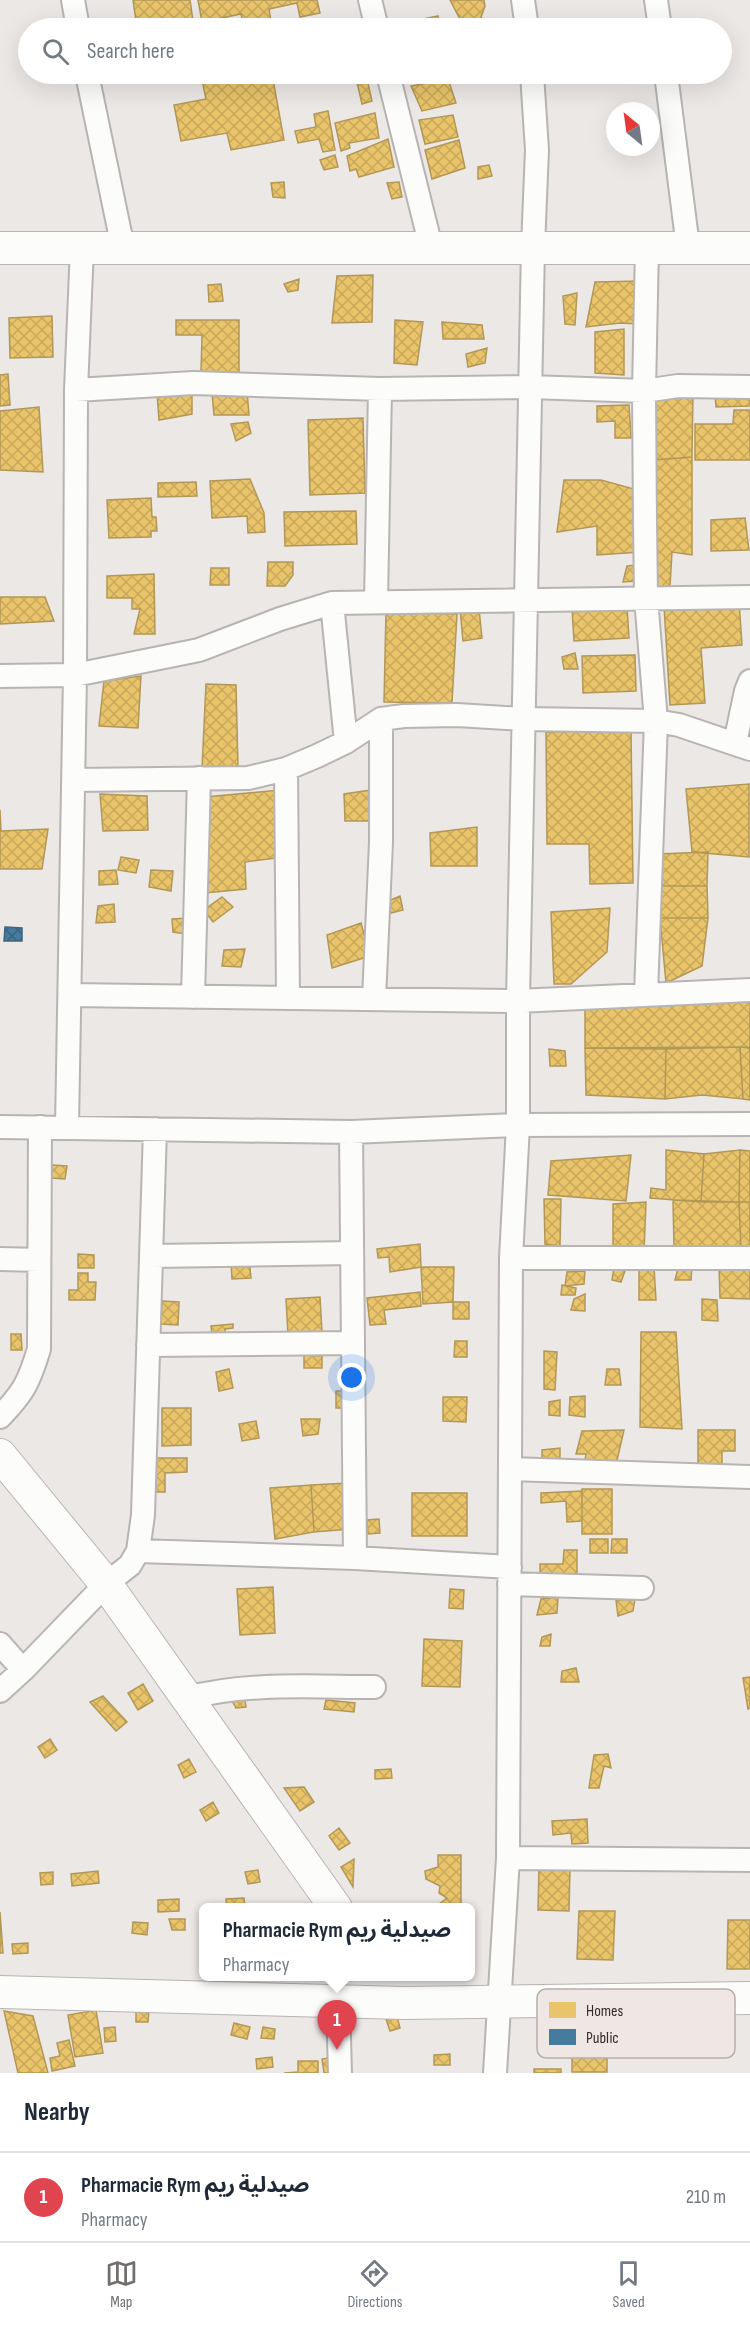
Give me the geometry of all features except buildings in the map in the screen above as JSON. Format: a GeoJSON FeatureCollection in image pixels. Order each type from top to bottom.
{"type":"FeatureCollection","features":[{"type":"Feature","properties":{"kind":"street"},"geometry":{"type":"LineString","coordinates":[[73,0],[76,18]]}},
{"type":"Feature","properties":{"kind":"street"},"geometry":{"type":"LineString","coordinates":[[370,0],[374,18]]}},
{"type":"Feature","properties":{"kind":"street"},"geometry":{"type":"LineString","coordinates":[[523,0],[526,18]]}},
{"type":"Feature","properties":{"kind":"street"},"geometry":{"type":"LineString","coordinates":[[656,0],[659,18]]}},
{"type":"Feature","properties":{"kind":"street"},"geometry":{"type":"LineString","coordinates":[[89,84],[123,248]]}},
{"type":"Feature","properties":{"kind":"street"},"geometry":{"type":"LineString","coordinates":[[390,84],[431,247]]}},
{"type":"Feature","properties":{"kind":"street"},"geometry":{"type":"LineString","coordinates":[[495,2073],[508,1858],[511,1258],[518,1125],[518,1001],[533,247],[537,150],[533,84]]}},
{"type":"Feature","properties":{"kind":"street"},"geometry":{"type":"LineString","coordinates":[[667,84],[688,247]]}},
{"type":"Feature","properties":{"kind":"street"},"geometry":{"type":"LineString","coordinates":[[67,1126],[74,780],[76,390],[82,246]]}},
{"type":"Feature","properties":{"kind":"street"},"geometry":{"type":"LineString","coordinates":[[0,248],[82,246],[123,248],[750,248]]}},
{"type":"Feature","properties":{"kind":"street"},"geometry":{"type":"LineString","coordinates":[[646,994],[656,721],[646,598],[644,391],[647,248]]}},
{"type":"Feature","properties":{"kind":"street"},"geometry":{"type":"LineString","coordinates":[[76,390],[193,383],[380,389],[530,387],[644,391],[678,386],[750,387]]}},
{"type":"Feature","properties":{"kind":"street"},"geometry":{"type":"LineString","coordinates":[[376,602],[380,389]]}},
{"type":"Feature","properties":{"kind":"street"},"geometry":{"type":"LineString","coordinates":[[0,676],[75,675],[199,650],[280,619],[332,603],[750,597]]}},
{"type":"Feature","properties":{"kind":"street"},"geometry":{"type":"LineString","coordinates":[[332,603],[346,742]]}},
{"type":"Feature","properties":{"kind":"street"},"geometry":{"type":"LineString","coordinates":[[74,780],[248,778],[286,769],[346,742],[381,719],[434,715],[656,721],[679,725],[743,746],[746,691],[750,681]]}},
{"type":"Feature","properties":{"kind":"street"},"geometry":{"type":"LineString","coordinates":[[374,999],[381,842],[381,719]]}},
{"type":"Feature","properties":{"kind":"street"},"geometry":{"type":"LineString","coordinates":[[286,769],[288,998]]}},
{"type":"Feature","properties":{"kind":"street"},"geometry":{"type":"LineString","coordinates":[[193,997],[199,778]]}},
{"type":"Feature","properties":{"kind":"street"},"geometry":{"type":"LineString","coordinates":[[70,995],[518,1001],[750,990]]}},
{"type":"Feature","properties":{"kind":"street"},"geometry":{"type":"LineString","coordinates":[[0,1127],[67,1126],[351,1132],[518,1125],[750,1125]]}},
{"type":"Feature","properties":{"kind":"street"},"geometry":{"type":"LineString","coordinates":[[0,1417],[20,1397],[30,1378],[39,1349],[40,1127]]}},
{"type":"Feature","properties":{"kind":"street"},"geometry":{"type":"LineString","coordinates":[[0,1691],[23,1671],[106,1584],[130,1565],[138,1551],[143,1515],[155,1129]]}},
{"type":"Feature","properties":{"kind":"street"},"geometry":{"type":"LineString","coordinates":[[351,1132],[355,1558]]}},
{"type":"Feature","properties":{"kind":"street"},"geometry":{"type":"LineString","coordinates":[[151,1256],[352,1253]]}},
{"type":"Feature","properties":{"kind":"street"},"geometry":{"type":"LineString","coordinates":[[511,1258],[750,1258]]}},
{"type":"Feature","properties":{"kind":"street"},"geometry":{"type":"LineString","coordinates":[[0,1259],[39,1260]]}},
{"type":"Feature","properties":{"kind":"street"},"geometry":{"type":"LineString","coordinates":[[148,1345],[353,1343]]}},
{"type":"Feature","properties":{"kind":"street"},"geometry":{"type":"LineString","coordinates":[[0,1455],[106,1584],[332,1903]]}},
{"type":"Feature","properties":{"kind":"street"},"geometry":{"type":"LineString","coordinates":[[510,1469],[750,1477]]}},
{"type":"Feature","properties":{"kind":"street"},"geometry":{"type":"LineString","coordinates":[[138,1551],[355,1558],[509,1576],[642,1588]]}},
{"type":"Feature","properties":{"kind":"street"},"geometry":{"type":"LineString","coordinates":[[0,1644],[23,1671]]}},
{"type":"Feature","properties":{"kind":"street"},"geometry":{"type":"LineString","coordinates":[[187,1698],[212,1692],[254,1687],[374,1687]]}},
{"type":"Feature","properties":{"kind":"street"},"geometry":{"type":"LineString","coordinates":[[508,1858],[750,1860]]}},
{"type":"Feature","properties":{"kind":"street"},"geometry":{"type":"LineString","coordinates":[[388,1981],[404,2003]]}},
{"type":"Feature","properties":{"kind":"street"},"geometry":{"type":"LineString","coordinates":[[0,1992],[338,2002],[537,2001]]}},
{"type":"Feature","properties":{"kind":"street"},"geometry":{"type":"LineString","coordinates":[[735,1998],[750,1998]]}},
{"type":"Feature","properties":{"kind":"street"},"geometry":{"type":"LineString","coordinates":[[338,2002],[340,2073]]}},
{"type":"Feature","properties":{"kind":"place","name":"Pharmacie Rym صيدلية ريم"},"geometry":{"type":"Point","coordinates":[337,2050]}}]}
